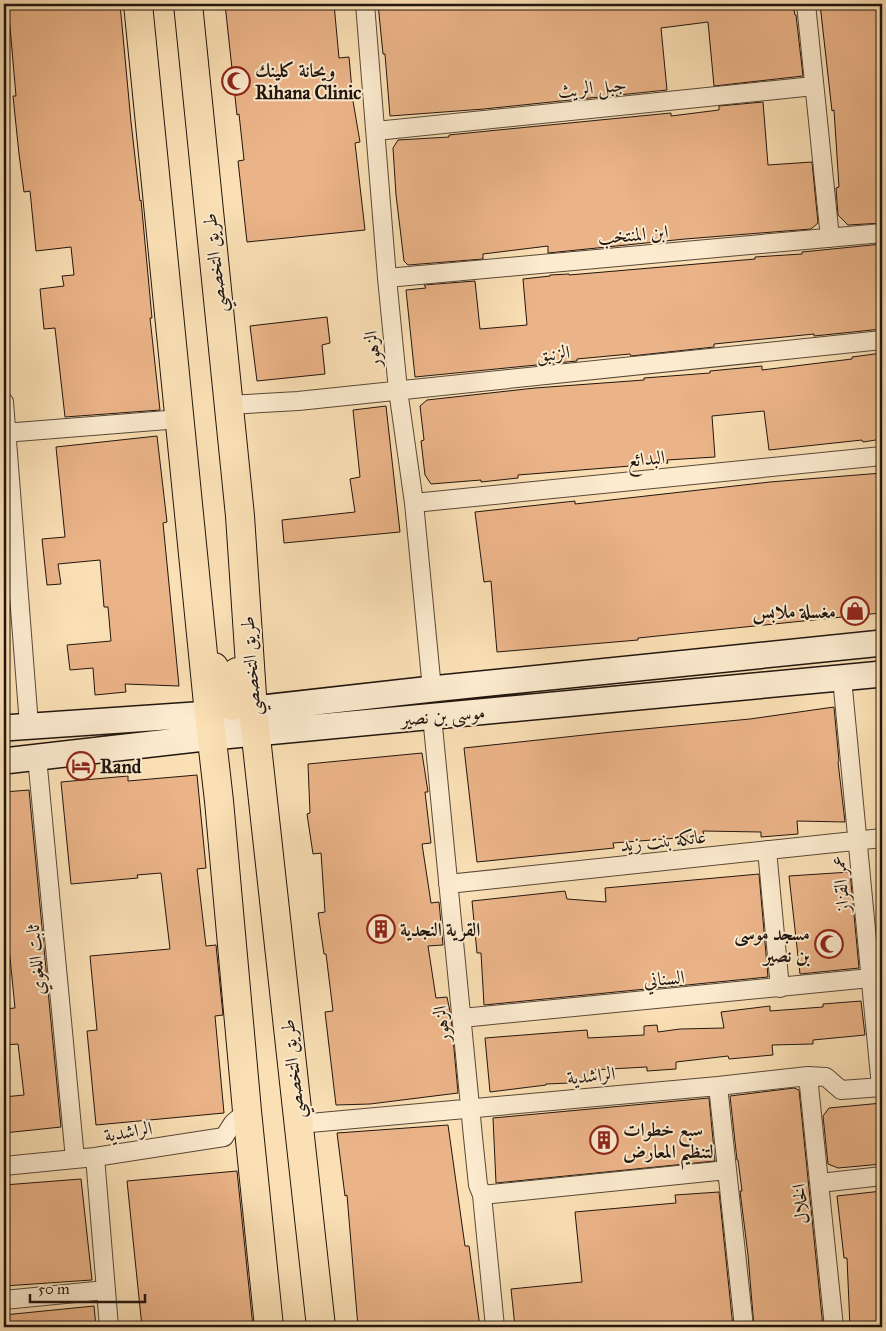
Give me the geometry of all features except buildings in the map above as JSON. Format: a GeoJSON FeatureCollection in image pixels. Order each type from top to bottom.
{"type":"FeatureCollection","features":[{"type":"Feature","properties":{"kind":"main road"},"geometry":{"type":"LineString","coordinates":[[138,4],[219,801],[269,1327]]}},
{"type":"Feature","properties":{"kind":"main road","name":"طريق التخصصي"},"geometry":{"type":"LineString","coordinates":[[188,4],[240,516],[254,722],[321,1327]]}},
{"type":"Feature","properties":{"kind":"main road"},"geometry":{"type":"LineString","coordinates":[[203,649],[222,681],[229,704],[235,706],[238,700],[236,673],[248,638]]}},
{"type":"Feature","properties":{"kind":"main road"},"geometry":{"type":"LineString","coordinates":[[219,801],[225,741],[231,740],[237,741],[262,794]]}},
{"type":"Feature","properties":{"kind":"street","name":"الزهور"},"geometry":{"type":"LineString","coordinates":[[365,4],[387,278],[398,390],[414,503],[432,689]]}},
{"type":"Feature","properties":{"kind":"street"},"geometry":{"type":"LineString","coordinates":[[806,4],[830,238]]}},
{"type":"Feature","properties":{"kind":"street","name":"جبل الريث"},"geometry":{"type":"LineString","coordinates":[[376,131],[814,86]]}},
{"type":"Feature","properties":{"kind":"street","name":"ابن المنتخب"},"geometry":{"type":"LineString","coordinates":[[387,278],[882,233]]}},
{"type":"Feature","properties":{"kind":"street","name":"الزنبق"},"geometry":{"type":"LineString","coordinates":[[228,405],[298,400],[882,340]]}},
{"type":"Feature","properties":{"kind":"street"},"geometry":{"type":"LineString","coordinates":[[4,402],[9,535],[29,725]]}},
{"type":"Feature","properties":{"kind":"street"},"geometry":{"type":"LineString","coordinates":[[5,433],[180,419]]}},
{"type":"Feature","properties":{"kind":"street","name":"البدائع"},"geometry":{"type":"LineString","coordinates":[[414,503],[882,456]]}},
{"type":"Feature","properties":{"kind":"street"},"geometry":{"type":"LineString","coordinates":[[288,718],[432,689],[882,644]]}},
{"type":"Feature","properties":{"kind":"street","name":"موسى بن نصير"},"geometry":{"type":"LineString","coordinates":[[175,729],[288,718],[432,716],[882,674]]}},
{"type":"Feature","properties":{"kind":"street","name":"عمر القزاز"},"geometry":{"type":"LineString","coordinates":[[842,678],[882,1087]]}},
{"type":"Feature","properties":{"kind":"street","name":"الزهور"},"geometry":{"type":"LineString","coordinates":[[432,716],[478,1185],[482,1194],[495,1327]]}},
{"type":"Feature","properties":{"kind":"street"},"geometry":{"type":"LineString","coordinates":[[4,728],[29,725],[175,729]]}},
{"type":"Feature","properties":{"kind":"street"},"geometry":{"type":"LineString","coordinates":[[4,761],[37,757],[175,729]]}},
{"type":"Feature","properties":{"kind":"street","name":"ثابت اللغوي"},"geometry":{"type":"LineString","coordinates":[[37,757],[75,1159]]}},
{"type":"Feature","properties":{"kind":"street","name":"عاتكة بنت زيد"},"geometry":{"type":"LineString","coordinates":[[448,884],[882,838]]}},
{"type":"Feature","properties":{"kind":"street"},"geometry":{"type":"LineString","coordinates":[[767,850],[780,988]]}},
{"type":"Feature","properties":{"kind":"street","name":"السناني"},"geometry":{"type":"LineString","coordinates":[[462,1018],[870,978]]}},
{"type":"Feature","properties":{"kind":"street","name":"الراشدية"},"geometry":{"type":"LineString","coordinates":[[298,1124],[718,1086],[808,1076],[826,1077],[841,1090],[882,1087]]}},
{"type":"Feature","properties":{"kind":"street","name":"الخلال"},"geometry":{"type":"LineString","coordinates":[[808,1076],[834,1327]]}},
{"type":"Feature","properties":{"kind":"street"},"geometry":{"type":"LineString","coordinates":[[718,1086],[744,1327]]}},
{"type":"Feature","properties":{"kind":"street","name":"الراشدية"},"geometry":{"type":"LineString","coordinates":[[4,1166],[95,1158],[224,1137],[233,1123],[247,1111]]}},
{"type":"Feature","properties":{"kind":"street"},"geometry":{"type":"LineString","coordinates":[[95,1158],[109,1327]]}},
{"type":"Feature","properties":{"kind":"street"},"geometry":{"type":"LineString","coordinates":[[482,1194],[727,1170]]}},
{"type":"Feature","properties":{"kind":"street"},"geometry":{"type":"LineString","coordinates":[[820,1183],[882,1176]]}},
{"type":"Feature","properties":{"kind":"street"},"geometry":{"type":"LineString","coordinates":[[4,1300],[106,1290]]}},
{"type":"Feature","properties":{"kind":"place","name":"ويحانة كلينك Rihana Clinic"},"geometry":{"type":"Point","coordinates":[236,81]}},
{"type":"Feature","properties":{"kind":"place","name":"مغسلة ملابس"},"geometry":{"type":"Point","coordinates":[855,611]}},
{"type":"Feature","properties":{"kind":"place","name":"Rand"},"geometry":{"type":"Point","coordinates":[81,766]}},
{"type":"Feature","properties":{"kind":"place","name":"القرية النجدية"},"geometry":{"type":"Point","coordinates":[381,929]}},
{"type":"Feature","properties":{"kind":"place","name":"مسجد موسى بن نصير"},"geometry":{"type":"Point","coordinates":[829,944]}},
{"type":"Feature","properties":{"kind":"place","name":"سبع خطوات لتنظيم المعارض"},"geometry":{"type":"Point","coordinates":[604,1140]}}]}
